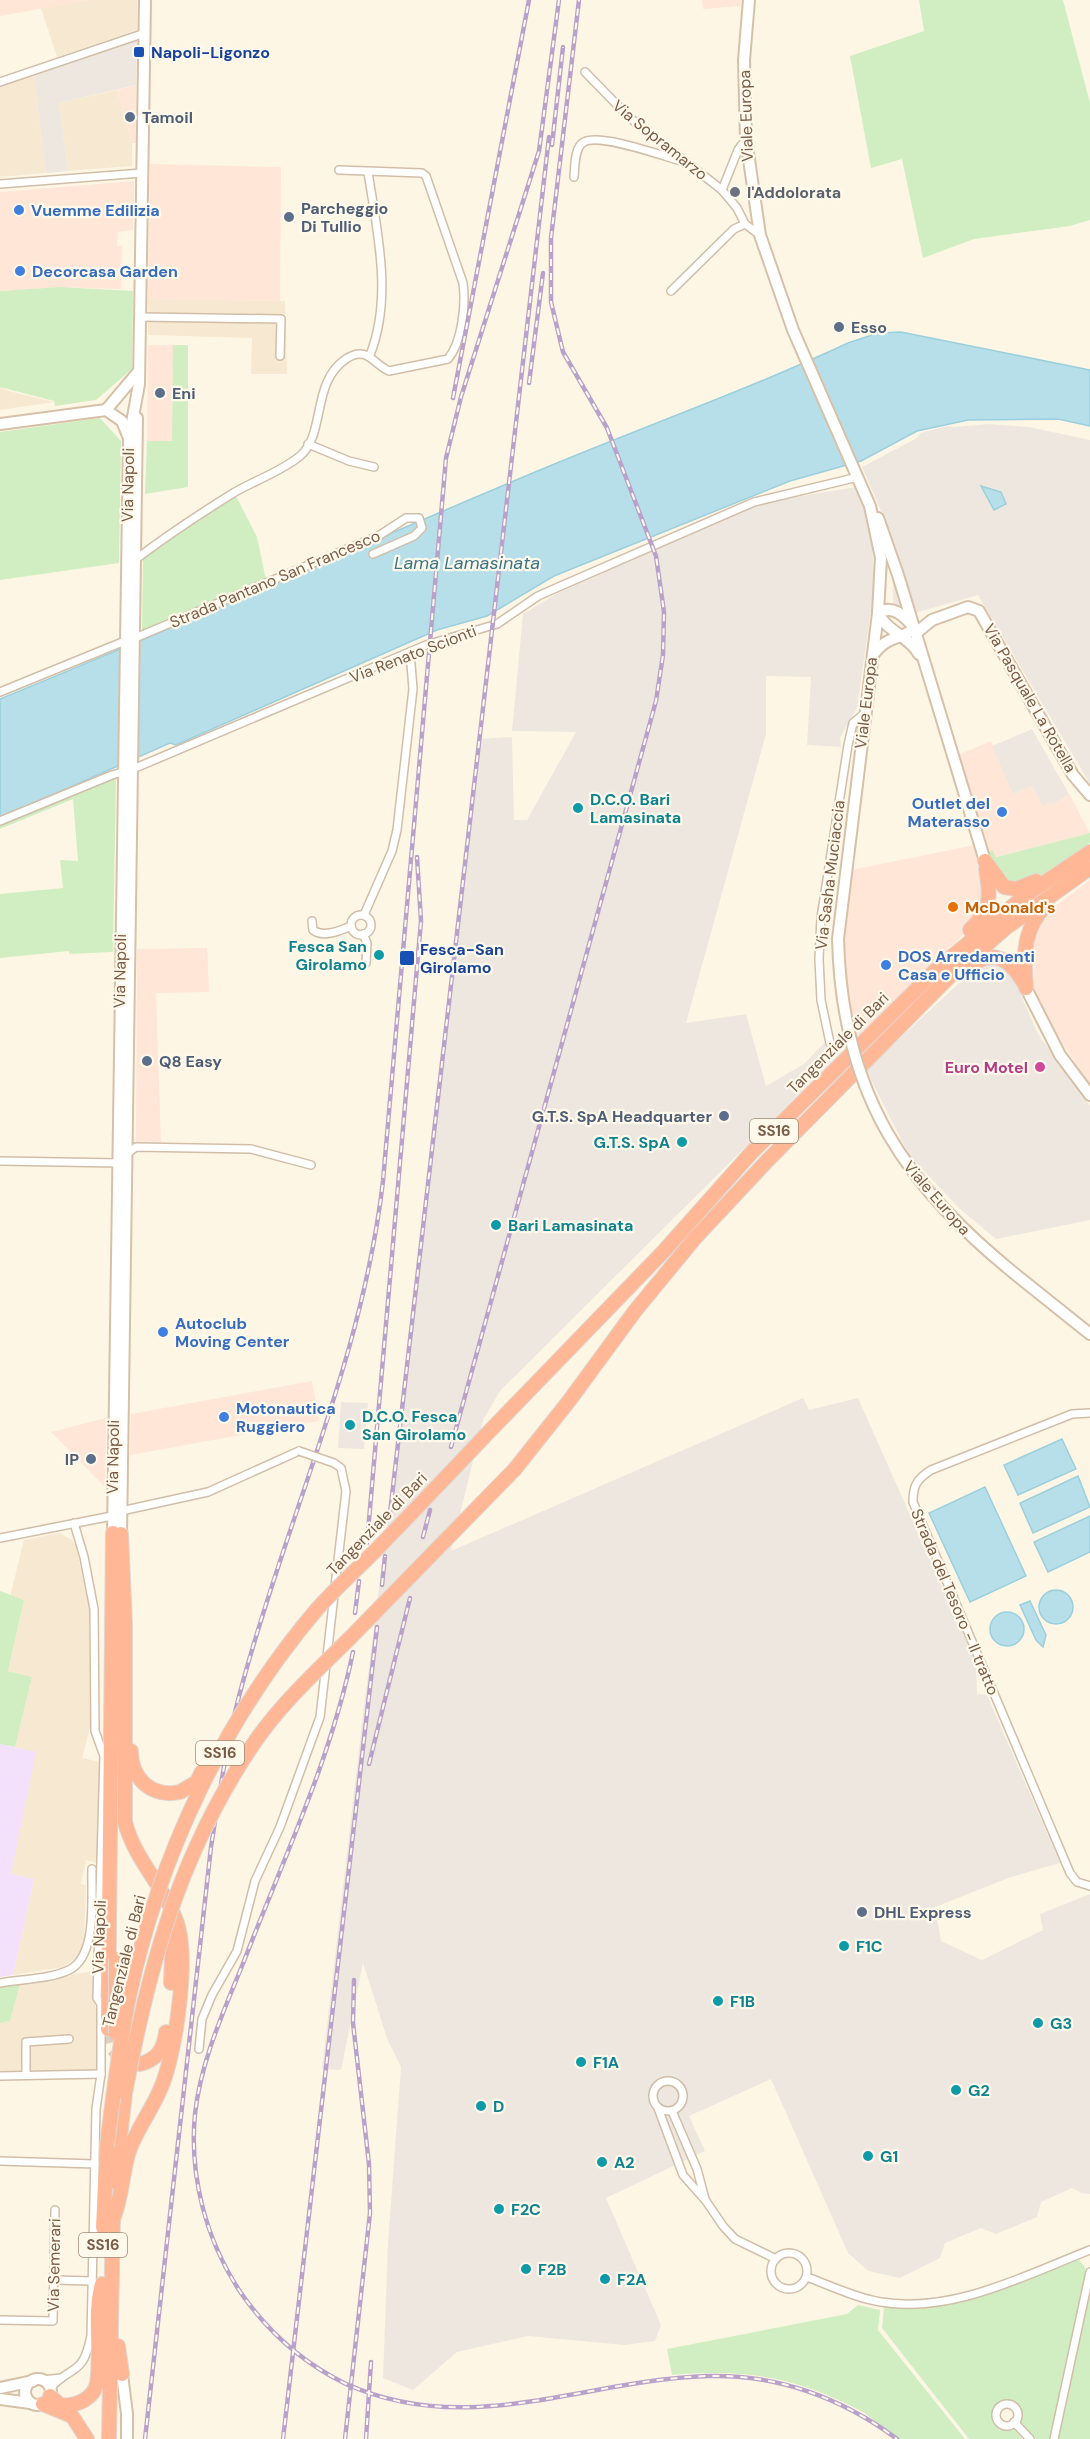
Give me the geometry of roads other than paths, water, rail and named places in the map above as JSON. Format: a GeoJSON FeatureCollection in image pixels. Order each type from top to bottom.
{"type":"FeatureCollection","features":[{"type":"Feature","properties":{"kind":"highway"},"geometry":{"type":"LineString","coordinates":[[985,861],[998,882],[1016,889],[1032,883],[1090,844]]}},
{"type":"Feature","properties":{"kind":"highway","name":"Tangenziale di Bari"},"geometry":{"type":"LineString","coordinates":[[101,2439],[97,2283],[107,2146],[129,1998],[149,1923],[179,1837],[228,1737],[263,1682],[318,1608],[663,1252],[752,1152],[1026,895],[1090,852]]}},
{"type":"Feature","properties":{"kind":"highway"},"geometry":{"type":"LineString","coordinates":[[985,861],[989,890],[988,904],[983,916],[954,946],[942,974],[963,972],[984,958],[998,957],[1012,965],[1026,988]]}},
{"type":"Feature","properties":{"kind":"highway","name":"Tangenziale di Bari"},"geometry":{"type":"LineString","coordinates":[[109,2439],[112,2222],[125,2093],[152,1964],[191,1855],[238,1768],[288,1701],[515,1469],[569,1401],[635,1311],[695,1238],[942,974],[1090,868]]}},
{"type":"Feature","properties":{"kind":"highway"},"geometry":{"type":"LineString","coordinates":[[1026,988],[1023,955],[1032,922],[1048,902],[1072,886],[1077,876]]}},
{"type":"Feature","properties":{"kind":"highway"},"geometry":{"type":"LineString","coordinates":[[117,1534],[132,1620],[131,1763],[142,1782],[150,1788],[169,1794],[180,1792],[197,1782],[217,1744],[228,1737]]}},
{"type":"Feature","properties":{"kind":"highway"},"geometry":{"type":"LineString","coordinates":[[107,2146],[116,2026],[117,1534]]}},
{"type":"Feature","properties":{"kind":"highway"},"geometry":{"type":"LineString","coordinates":[[108,2029],[117,1534]]}},
{"type":"Feature","properties":{"kind":"highway"},"geometry":{"type":"LineString","coordinates":[[112,2222],[118,2208],[129,2151],[167,2071],[174,2037],[183,1952],[174,1916],[133,1849],[124,1822],[125,1645],[117,1534]]}},
{"type":"Feature","properties":{"kind":"highway"},"geometry":{"type":"LineString","coordinates":[[140,2064],[153,2060],[165,2043],[174,1925],[191,1855]]}},
{"type":"Feature","properties":{"kind":"highway"},"geometry":{"type":"LineString","coordinates":[[111,2266],[117,2303],[122,2374]]}},
{"type":"Feature","properties":{"kind":"highway"},"geometry":{"type":"LineString","coordinates":[[43,2398],[68,2406],[82,2402],[93,2392],[97,2384],[97,2283]]}},
{"type":"Feature","properties":{"kind":"highway"},"geometry":{"type":"LineString","coordinates":[[43,2398],[72,2416],[87,2439]]}},
{"type":"Feature","properties":{"kind":"main road","name":"Via Napoli"},"geometry":{"type":"LineString","coordinates":[[117,1534],[130,640],[129,439],[136,409],[140,371],[145,0]]}},
{"type":"Feature","properties":{"kind":"main road","name":"Viale Europa"},"geometry":{"type":"LineString","coordinates":[[749,0],[744,60],[746,139],[759,235],[805,358],[870,506],[881,558],[878,613],[838,939],[839,972],[848,1033],[874,1109],[904,1161],[924,1188],[970,1237],[1090,1335]]}},
{"type":"Feature","properties":{"kind":"main road"},"geometry":{"type":"LineString","coordinates":[[0,424],[105,410],[140,371]]}},
{"type":"Feature","properties":{"kind":"main road","name":"Via Napoli"},"geometry":{"type":"LineString","coordinates":[[130,640],[136,559],[138,439],[136,409]]}},
{"type":"Feature","properties":{"kind":"main road"},"geometry":{"type":"LineString","coordinates":[[105,410],[122,421],[129,439]]}},
{"type":"Feature","properties":{"kind":"main road"},"geometry":{"type":"LineString","coordinates":[[870,506],[885,531],[922,660],[985,861]]}},
{"type":"Feature","properties":{"kind":"main road","name":"Via Pasquale La Rotella"},"geometry":{"type":"LineString","coordinates":[[872,656],[881,643],[907,634],[914,627],[968,607],[979,611],[1073,774],[1090,795]]}},
{"type":"Feature","properties":{"kind":"main road"},"geometry":{"type":"LineString","coordinates":[[914,627],[898,612],[883,610],[878,613],[884,624],[898,636],[909,641],[922,660]]}},
{"type":"Feature","properties":{"kind":"main road"},"geometry":{"type":"LineString","coordinates":[[1026,988],[1060,1055],[1090,1095]]}},
{"type":"Feature","properties":{"kind":"main road"},"geometry":{"type":"LineString","coordinates":[[122,2374],[128,2414],[127,2439]]}},
{"type":"Feature","properties":{"kind":"main road"},"geometry":{"type":"LineString","coordinates":[[38,2380],[43,2398]]}},
{"type":"Feature","properties":{"kind":"main road"},"geometry":{"type":"LineString","coordinates":[[38,2380],[27,2385],[25,2393],[43,2398]]}},
{"type":"Feature","properties":{"kind":"main road"},"geometry":{"type":"LineString","coordinates":[[0,2388],[38,2380]]}},
{"type":"Feature","properties":{"kind":"main road"},"geometry":{"type":"LineString","coordinates":[[0,2399],[43,2398]]}},
{"type":"Feature","properties":{"kind":"street"},"geometry":{"type":"LineString","coordinates":[[0,82],[145,33]]}},
{"type":"Feature","properties":{"kind":"street","name":"Via Sopramarzo"},"geometry":{"type":"LineString","coordinates":[[585,72],[630,118],[722,190],[737,208],[745,224],[759,235]]}},
{"type":"Feature","properties":{"kind":"street"},"geometry":{"type":"LineString","coordinates":[[722,190],[738,150],[746,139]]}},
{"type":"Feature","properties":{"kind":"street"},"geometry":{"type":"LineString","coordinates":[[574,177],[578,148],[583,142],[592,140],[636,146],[686,162]]}},
{"type":"Feature","properties":{"kind":"street"},"geometry":{"type":"LineString","coordinates":[[136,559],[236,492],[299,456],[308,444],[326,380],[345,359],[355,354],[370,355],[389,371],[448,359],[457,345],[465,296],[463,283],[426,177],[422,173],[339,170]]}},
{"type":"Feature","properties":{"kind":"street"},"geometry":{"type":"LineString","coordinates":[[368,172],[379,244],[382,302],[370,355]]}},
{"type":"Feature","properties":{"kind":"street"},"geometry":{"type":"LineString","coordinates":[[0,184],[142,173]]}},
{"type":"Feature","properties":{"kind":"street"},"geometry":{"type":"LineString","coordinates":[[671,291],[734,229],[745,224]]}},
{"type":"Feature","properties":{"kind":"street"},"geometry":{"type":"LineString","coordinates":[[141,317],[281,319],[280,356]]}},
{"type":"Feature","properties":{"kind":"street"},"geometry":{"type":"LineString","coordinates":[[308,444],[349,461],[374,467]]}},
{"type":"Feature","properties":{"kind":"street","name":"Via Renato Scionti"},"geometry":{"type":"LineString","coordinates":[[0,821],[457,633],[497,624],[538,596],[754,502],[857,474]]}},
{"type":"Feature","properties":{"kind":"street","name":"Strada Pantano San Francesco"},"geometry":{"type":"LineString","coordinates":[[130,640],[380,535],[406,518],[419,518],[422,528],[414,536],[373,554]]}},
{"type":"Feature","properties":{"kind":"street"},"geometry":{"type":"LineString","coordinates":[[0,692],[130,640]]}},
{"type":"Feature","properties":{"kind":"street"},"geometry":{"type":"LineString","coordinates":[[364,915],[392,851],[398,830],[413,689],[410,652]]}},
{"type":"Feature","properties":{"kind":"street","name":"Via Sasha Muciaccia"},"geometry":{"type":"LineString","coordinates":[[830,1043],[821,1000],[819,959],[821,918],[848,745],[854,723],[865,713]]}},
{"type":"Feature","properties":{"kind":"street"},"geometry":{"type":"LineString","coordinates":[[312,921],[313,930],[320,934],[338,932],[351,926],[354,917],[364,915]]}},
{"type":"Feature","properties":{"kind":"street"},"geometry":{"type":"LineString","coordinates":[[351,926],[357,934],[363,934],[370,926],[364,915]]}},
{"type":"Feature","properties":{"kind":"street"},"geometry":{"type":"LineString","coordinates":[[363,934],[367,943],[366,963]]}},
{"type":"Feature","properties":{"kind":"street"},"geometry":{"type":"LineString","coordinates":[[0,1161],[124,1160],[136,1147],[251,1149],[311,1165]]}},
{"type":"Feature","properties":{"kind":"street","name":"Strada del Tesoro - II tratto"},"geometry":{"type":"LineString","coordinates":[[1090,1413],[1072,1414],[931,1470],[920,1477],[913,1487],[913,1502],[1070,1873],[1077,1882],[1090,1886]]}},
{"type":"Feature","properties":{"kind":"street"},"geometry":{"type":"LineString","coordinates":[[0,1538],[117,1514],[208,1492],[299,1451],[334,1463],[341,1468],[346,1491],[323,1707],[280,1827],[255,1881],[237,1952],[212,1995],[202,2019],[199,2049]]}},
{"type":"Feature","properties":{"kind":"street","name":"Via Napoli"},"geometry":{"type":"LineString","coordinates":[[43,2398],[63,2378],[74,2372],[88,2350],[97,2283],[95,2164],[96,2109],[101,2074],[101,2004],[97,1998],[104,1756],[95,1731],[94,1609],[84,1557],[74,1523]]}},
{"type":"Feature","properties":{"kind":"street"},"geometry":{"type":"LineString","coordinates":[[0,1983],[68,1971],[81,1961],[88,1946],[92,1869]]}},
{"type":"Feature","properties":{"kind":"street"},"geometry":{"type":"LineString","coordinates":[[26,2075],[26,2042],[69,2039]]}},
{"type":"Feature","properties":{"kind":"street"},"geometry":{"type":"LineString","coordinates":[[0,2076],[101,2074]]}},
{"type":"Feature","properties":{"kind":"street"},"geometry":{"type":"LineString","coordinates":[[658,2108],[672,2111],[679,2107],[684,2097],[679,2085],[671,2080],[659,2083],[653,2091],[654,2101],[683,2175],[735,2239],[776,2259]]}},
{"type":"Feature","properties":{"kind":"street"},"geometry":{"type":"LineString","coordinates":[[672,2111],[697,2169],[706,2201]]}},
{"type":"Feature","properties":{"kind":"street"},"geometry":{"type":"LineString","coordinates":[[0,2161],[95,2164]]}},
{"type":"Feature","properties":{"kind":"street","name":"Via Semerari"},"geometry":{"type":"LineString","coordinates":[[0,2320],[53,2321],[56,2210]]}},
{"type":"Feature","properties":{"kind":"street"},"geometry":{"type":"LineString","coordinates":[[807,2277],[864,2299],[884,2303],[920,2304],[951,2300],[1090,2250]]}},
{"type":"Feature","properties":{"kind":"street"},"geometry":{"type":"LineString","coordinates":[[784,2254],[798,2255],[805,2262],[807,2277],[795,2288],[778,2286],[771,2270],[776,2259],[784,2254]]}},
{"type":"Feature","properties":{"kind":"street"},"geometry":{"type":"LineString","coordinates":[[1054,2439],[1090,2272]]}},
{"type":"Feature","properties":{"kind":"street"},"geometry":{"type":"LineString","coordinates":[[54,2280],[97,2283]]}},
{"type":"Feature","properties":{"kind":"street"},"geometry":{"type":"LineString","coordinates":[[38,2380],[63,2378]]}},
{"type":"Feature","properties":{"kind":"street"},"geometry":{"type":"LineString","coordinates":[[1014,2422],[1029,2439]]}},
{"type":"Feature","properties":{"kind":"water","name":"Lama Lamasinata"},"geometry":{"type":"Polygon","coordinates":[[[901,332],[1090,370],[1090,426],[1058,419],[968,420],[917,431],[861,461],[790,481],[554,576],[487,616],[437,630],[176,745],[170,743],[0,818],[0,699],[568,458],[769,378],[848,343],[878,333],[901,332]]]}},
{"type":"Feature","properties":{"kind":"water"},"geometry":{"type":"Polygon","coordinates":[[[981,486],[1001,492],[1006,504],[994,510],[981,486]]]}},
{"type":"Feature","properties":{"kind":"water"},"geometry":{"type":"Polygon","coordinates":[[[1062,1439],[1076,1469],[1018,1495],[1004,1465],[1062,1439]]]}},
{"type":"Feature","properties":{"kind":"water"},"geometry":{"type":"Polygon","coordinates":[[[1078,1476],[1090,1507],[1033,1533],[1020,1503],[1078,1476]]]}},
{"type":"Feature","properties":{"kind":"water"},"geometry":{"type":"Polygon","coordinates":[[[985,1487],[1026,1576],[970,1602],[929,1513],[985,1487]]]}},
{"type":"Feature","properties":{"kind":"water"},"geometry":{"type":"Polygon","coordinates":[[[1090,1516],[1090,1552],[1048,1572],[1034,1542],[1090,1516]]]}},
{"type":"Feature","properties":{"kind":"water"},"geometry":{"type":"Polygon","coordinates":[[[1056,1590],[1068,1595],[1073,1607],[1068,1619],[1056,1624],[1044,1619],[1039,1607],[1044,1595],[1056,1590]]]}},
{"type":"Feature","properties":{"kind":"water"},"geometry":{"type":"Polygon","coordinates":[[[1030,1601],[1046,1635],[1043,1647],[1036,1640],[1020,1605],[1030,1601]]]}},
{"type":"Feature","properties":{"kind":"water"},"geometry":{"type":"Polygon","coordinates":[[[1007,1612],[1019,1617],[1024,1629],[1019,1641],[1007,1646],[995,1641],[990,1629],[995,1617],[1007,1612]]]}},
{"type":"Feature","properties":{"kind":"tunnel"},"geometry":{"type":"LineString","coordinates":[[108,2029],[113,2049],[123,2061]]}},
{"type":"Feature","properties":{"kind":"railway"},"geometry":{"type":"LineString","coordinates":[[453,398],[529,0]]}},
{"type":"Feature","properties":{"kind":"railway"},"geometry":{"type":"LineString","coordinates":[[145,2439],[211,1847],[221,1783],[238,1699],[262,1616],[342,1371],[373,1246],[383,1181],[446,458],[461,397],[539,151],[559,0]]}},
{"type":"Feature","properties":{"kind":"railway"},"geometry":{"type":"LineString","coordinates":[[451,1447],[656,701],[663,655],[664,612],[656,556],[607,428],[563,352],[551,302],[551,238],[579,0]]}},
{"type":"Feature","properties":{"kind":"railway"},"geometry":{"type":"LineString","coordinates":[[552,145],[563,47]]}},
{"type":"Feature","properties":{"kind":"railway"},"geometry":{"type":"LineString","coordinates":[[390,1513],[549,137]]}},
{"type":"Feature","properties":{"kind":"railway"},"geometry":{"type":"LineString","coordinates":[[529,383],[543,273]]}},
{"type":"Feature","properties":{"kind":"railway"},"geometry":{"type":"LineString","coordinates":[[367,1543],[421,921],[417,857]]}},
{"type":"Feature","properties":{"kind":"railway"},"geometry":{"type":"LineString","coordinates":[[423,1537],[430,1510]]}},
{"type":"Feature","properties":{"kind":"railway"},"geometry":{"type":"LineString","coordinates":[[382,1585],[385,1556]]}},
{"type":"Feature","properties":{"kind":"railway"},"geometry":{"type":"LineString","coordinates":[[355,1613],[359,1581]]}},
{"type":"Feature","properties":{"kind":"railway"},"geometry":{"type":"LineString","coordinates":[[369,1764],[410,1598]]}},
{"type":"Feature","properties":{"kind":"railway"},"geometry":{"type":"LineString","coordinates":[[283,2439],[377,1627]]}},
{"type":"Feature","properties":{"kind":"railway"},"geometry":{"type":"LineString","coordinates":[[353,1652],[344,1692],[319,1770],[221,2017],[202,2074],[198,2094],[194,2137],[198,2184],[209,2230],[218,2252],[241,2293],[275,2333],[315,2366],[346,2384],[392,2400],[437,2407],[482,2407],[661,2380],[734,2376],[784,2384],[808,2391],[854,2412],[897,2439]]}},
{"type":"Feature","properties":{"kind":"railway"},"geometry":{"type":"LineString","coordinates":[[345,2439],[370,2213],[369,2164],[353,2023],[354,1980]]}},
{"type":"Feature","properties":{"kind":"railway"},"geometry":{"type":"LineString","coordinates":[[366,2439],[371,2362]]}},
{"type":"Feature","properties":{"kind":"place","name":"Napoli-Ligonzo"},"geometry":{"type":"Point","coordinates":[139,52]}},
{"type":"Feature","properties":{"kind":"place","name":"Tamoil"},"geometry":{"type":"Point","coordinates":[130,117]}},
{"type":"Feature","properties":{"kind":"place","name":"l'Addolorata"},"geometry":{"type":"Point","coordinates":[735,192]}},
{"type":"Feature","properties":{"kind":"place","name":"Vuemme Edilizia"},"geometry":{"type":"Point","coordinates":[19,210]}},
{"type":"Feature","properties":{"kind":"place","name":"Parcheggio Di Tullio"},"geometry":{"type":"Point","coordinates":[289,217]}},
{"type":"Feature","properties":{"kind":"place","name":"Decorcasa Garden"},"geometry":{"type":"Point","coordinates":[20,271]}},
{"type":"Feature","properties":{"kind":"place","name":"Esso"},"geometry":{"type":"Point","coordinates":[839,327]}},
{"type":"Feature","properties":{"kind":"place","name":"Eni"},"geometry":{"type":"Point","coordinates":[160,393]}},
{"type":"Feature","properties":{"kind":"place","name":"D.C.O. Bari Lamasinata"},"geometry":{"type":"Point","coordinates":[578,808]}},
{"type":"Feature","properties":{"kind":"place","name":"Outlet del Materasso"},"geometry":{"type":"Point","coordinates":[1002,812]}},
{"type":"Feature","properties":{"kind":"place","name":"McDonald's"},"geometry":{"type":"Point","coordinates":[953,907]}},
{"type":"Feature","properties":{"kind":"place","name":"Fesca San Girolamo"},"geometry":{"type":"Point","coordinates":[379,955]}},
{"type":"Feature","properties":{"kind":"place","name":"Fesca-San Girolamo"},"geometry":{"type":"Point","coordinates":[407,958]}},
{"type":"Feature","properties":{"kind":"place","name":"DOS Arredamenti Casa e Ufficio"},"geometry":{"type":"Point","coordinates":[886,965]}},
{"type":"Feature","properties":{"kind":"place","name":"Q8 Easy"},"geometry":{"type":"Point","coordinates":[147,1061]}},
{"type":"Feature","properties":{"kind":"place","name":"Euro Motel"},"geometry":{"type":"Point","coordinates":[1040,1067]}},
{"type":"Feature","properties":{"kind":"place","name":"G.T.S. SpA Headquarter"},"geometry":{"type":"Point","coordinates":[724,1116]}},
{"type":"Feature","properties":{"kind":"place","name":"G.T.S. SpA"},"geometry":{"type":"Point","coordinates":[682,1142]}},
{"type":"Feature","properties":{"kind":"place","name":"Bari Lamasinata"},"geometry":{"type":"Point","coordinates":[496,1225]}},
{"type":"Feature","properties":{"kind":"place","name":"Autoclub Moving Center"},"geometry":{"type":"Point","coordinates":[163,1332]}},
{"type":"Feature","properties":{"kind":"place","name":"Motonautica Ruggiero"},"geometry":{"type":"Point","coordinates":[224,1417]}},
{"type":"Feature","properties":{"kind":"place","name":"D.C.O. Fesca San Girolamo"},"geometry":{"type":"Point","coordinates":[350,1425]}},
{"type":"Feature","properties":{"kind":"place","name":"IP"},"geometry":{"type":"Point","coordinates":[91,1459]}},
{"type":"Feature","properties":{"kind":"place","name":"DHL Express"},"geometry":{"type":"Point","coordinates":[862,1912]}},
{"type":"Feature","properties":{"kind":"place","name":"F1C"},"geometry":{"type":"Point","coordinates":[844,1946]}},
{"type":"Feature","properties":{"kind":"place","name":"F1B"},"geometry":{"type":"Point","coordinates":[718,2001]}},
{"type":"Feature","properties":{"kind":"place","name":"G3"},"geometry":{"type":"Point","coordinates":[1038,2023]}},
{"type":"Feature","properties":{"kind":"place","name":"F1A"},"geometry":{"type":"Point","coordinates":[581,2062]}},
{"type":"Feature","properties":{"kind":"place","name":"G2"},"geometry":{"type":"Point","coordinates":[956,2090]}},
{"type":"Feature","properties":{"kind":"place","name":"D"},"geometry":{"type":"Point","coordinates":[481,2106]}},
{"type":"Feature","properties":{"kind":"place","name":"G1"},"geometry":{"type":"Point","coordinates":[868,2156]}},
{"type":"Feature","properties":{"kind":"place","name":"A2"},"geometry":{"type":"Point","coordinates":[602,2162]}},
{"type":"Feature","properties":{"kind":"place","name":"F2C"},"geometry":{"type":"Point","coordinates":[499,2209]}},
{"type":"Feature","properties":{"kind":"place","name":"F2B"},"geometry":{"type":"Point","coordinates":[526,2269]}},
{"type":"Feature","properties":{"kind":"place","name":"F2A"},"geometry":{"type":"Point","coordinates":[605,2279]}}]}
